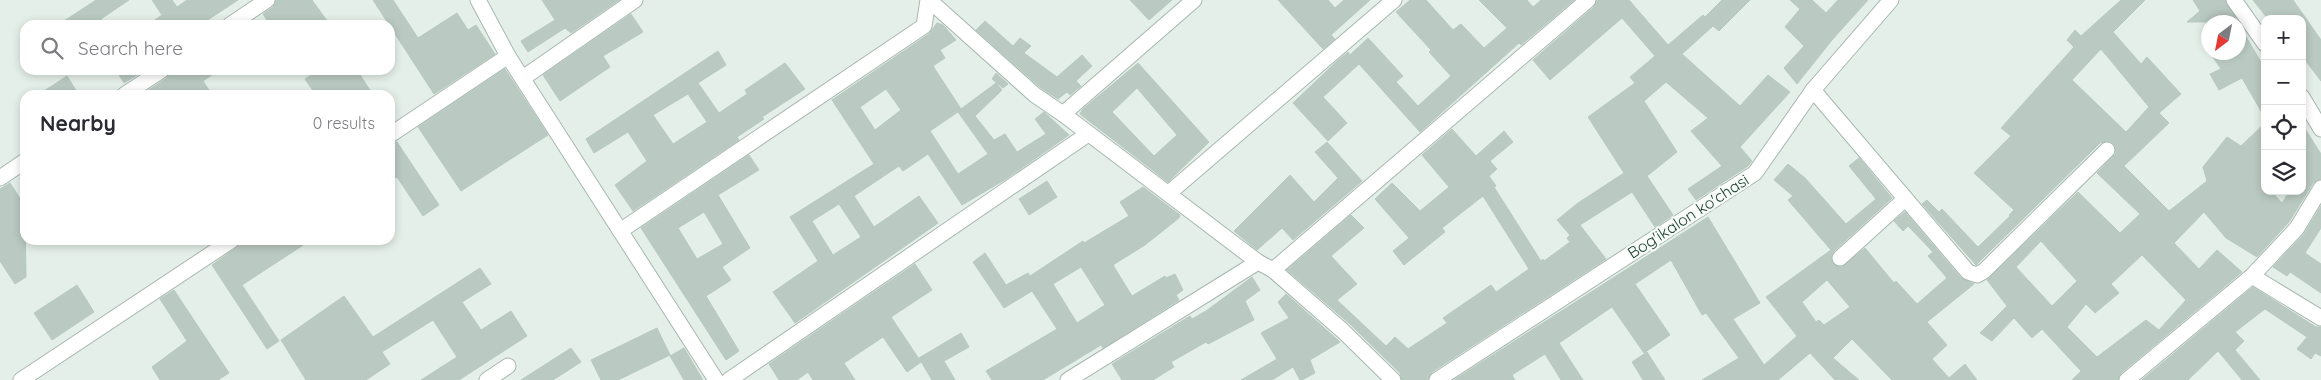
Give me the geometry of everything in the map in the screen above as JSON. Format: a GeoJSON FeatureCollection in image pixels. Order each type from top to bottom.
{"type":"FeatureCollection","features":[{"type":"Feature","properties":{"kind":"street"},"geometry":{"type":"LineString","coordinates":[[237,20],[267,0]]}},
{"type":"Feature","properties":{"kind":"street"},"geometry":{"type":"LineString","coordinates":[[478,0],[508,56],[716,380]]}},
{"type":"Feature","properties":{"kind":"street"},"geometry":{"type":"LineString","coordinates":[[523,78],[635,0]]}},
{"type":"Feature","properties":{"kind":"street"},"geometry":{"type":"LineString","coordinates":[[620,231],[924,26],[929,0]]}},
{"type":"Feature","properties":{"kind":"street"},"geometry":{"type":"LineString","coordinates":[[929,0],[1035,95],[1169,193],[1258,262],[1273,270],[1343,331],[1393,380]]}},
{"type":"Feature","properties":{"kind":"street"},"geometry":{"type":"LineString","coordinates":[[1063,114],[1194,0]]}},
{"type":"Feature","properties":{"kind":"street"},"geometry":{"type":"LineString","coordinates":[[1169,193],[1394,0]]}},
{"type":"Feature","properties":{"kind":"street"},"geometry":{"type":"LineString","coordinates":[[1273,270],[1588,0]]}},
{"type":"Feature","properties":{"kind":"street","name":"Bog'ikalon ko'chasi"},"geometry":{"type":"LineString","coordinates":[[1437,380],[1755,172],[1813,90],[1891,0]]}},
{"type":"Feature","properties":{"kind":"street"},"geometry":{"type":"LineString","coordinates":[[2234,0],[2261,38]]}},
{"type":"Feature","properties":{"kind":"street"},"geometry":{"type":"LineString","coordinates":[[395,132],[508,56]]}},
{"type":"Feature","properties":{"kind":"street"},"geometry":{"type":"LineString","coordinates":[[132,90],[154,75]]}},
{"type":"Feature","properties":{"kind":"street"},"geometry":{"type":"LineString","coordinates":[[1813,90],[1968,272],[1977,275],[1984,271],[2106,150]]}},
{"type":"Feature","properties":{"kind":"street"},"geometry":{"type":"LineString","coordinates":[[2306,104],[2321,128]]}},
{"type":"Feature","properties":{"kind":"street"},"geometry":{"type":"LineString","coordinates":[[729,380],[1088,134]]}},
{"type":"Feature","properties":{"kind":"street"},"geometry":{"type":"LineString","coordinates":[[0,178],[20,164]]}},
{"type":"Feature","properties":{"kind":"street"},"geometry":{"type":"LineString","coordinates":[[2127,380],[2252,276],[2297,228],[2321,188]]}},
{"type":"Feature","properties":{"kind":"street"},"geometry":{"type":"LineString","coordinates":[[1840,258],[1906,199]]}},
{"type":"Feature","properties":{"kind":"street"},"geometry":{"type":"LineString","coordinates":[[21,380],[224,245]]}},
{"type":"Feature","properties":{"kind":"street"},"geometry":{"type":"LineString","coordinates":[[1068,380],[1258,262]]}},
{"type":"Feature","properties":{"kind":"street"},"geometry":{"type":"LineString","coordinates":[[2252,276],[2321,318]]}},
{"type":"Feature","properties":{"kind":"street"},"geometry":{"type":"LineString","coordinates":[[486,380],[508,366]]}},
{"type":"Feature","properties":{"kind":"building"},"geometry":{"type":"Polygon","coordinates":[[[96,0],[129,0],[102,20],[66,20],[96,0]]]}},
{"type":"Feature","properties":{"kind":"building"},"geometry":{"type":"Polygon","coordinates":[[[152,0],[172,0],[177,7],[187,0],[238,0],[208,20],[155,20],[162,15],[152,0]]]}},
{"type":"Feature","properties":{"kind":"building"},"geometry":{"type":"Polygon","coordinates":[[[276,0],[312,0],[326,20],[267,20],[263,14],[273,7],[276,0]]]}},
{"type":"Feature","properties":{"kind":"building"},"geometry":{"type":"Polygon","coordinates":[[[373,0],[393,0],[418,38],[457,13],[468,30],[476,25],[495,54],[434,94],[395,34],[395,20],[386,20],[373,0]]]}},
{"type":"Feature","properties":{"kind":"building"},"geometry":{"type":"Polygon","coordinates":[[[542,0],[619,0],[571,33],[565,28],[528,52],[521,41],[555,20],[542,0]]]}},
{"type":"Feature","properties":{"kind":"building"},"geometry":{"type":"Polygon","coordinates":[[[1130,0],[1172,0],[1149,20],[1130,0]]]}},
{"type":"Feature","properties":{"kind":"building"},"geometry":{"type":"Polygon","coordinates":[[[1278,0],[1328,0],[1335,8],[1344,0],[1370,0],[1331,35],[1335,39],[1323,49],[1278,0]]]}},
{"type":"Feature","properties":{"kind":"building"},"geometry":{"type":"Polygon","coordinates":[[[1410,0],[1426,0],[1453,30],[1461,24],[1484,48],[1507,28],[1479,0],[1527,0],[1533,7],[1541,0],[1574,0],[1521,45],[1519,43],[1420,132],[1359,64],[1323,97],[1347,123],[1328,141],[1293,103],[1336,62],[1348,52],[1350,55],[1368,38],[1403,76],[1396,82],[1418,106],[1451,76],[1429,52],[1431,50],[1396,12],[1410,0]]]}},
{"type":"Feature","properties":{"kind":"building"},"geometry":{"type":"Polygon","coordinates":[[[1597,0],[1629,0],[1668,45],[1703,15],[1705,17],[1722,0],[1750,0],[1719,31],[1713,26],[1682,54],[1740,106],[1768,75],[1790,92],[1740,147],[1752,161],[1748,166],[1696,200],[1688,189],[1722,166],[1691,131],[1708,118],[1666,82],[1644,101],[1677,152],[1647,176],[1673,215],[1655,227],[1632,192],[1580,225],[1606,259],[1432,372],[1428,380],[1402,380],[1400,373],[1350,324],[1287,270],[1351,215],[1364,228],[1331,256],[1357,284],[1337,300],[1386,346],[1395,337],[1408,349],[1447,323],[1443,318],[1491,285],[1496,292],[1529,269],[1483,196],[1442,228],[1445,232],[1404,265],[1393,251],[1409,238],[1375,199],[1392,183],[1420,211],[1449,187],[1422,155],[1452,129],[1476,156],[1504,131],[1513,142],[1490,161],[1497,169],[1489,176],[1496,186],[1494,187],[1541,261],[1543,259],[1544,261],[1570,242],[1567,238],[1570,235],[1557,220],[1578,203],[1624,173],[1588,117],[1635,83],[1630,77],[1655,56],[1622,18],[1550,80],[1533,60],[1594,7],[1597,0]]]}},
{"type":"Feature","properties":{"kind":"building"},"geometry":{"type":"Polygon","coordinates":[[[1790,0],[1812,0],[1826,13],[1838,0],[1868,0],[1832,40],[1797,84],[1784,68],[1804,46],[1785,27],[1800,9],[1790,0]]]}},
{"type":"Feature","properties":{"kind":"building"},"geometry":{"type":"Polygon","coordinates":[[[2121,0],[2145,0],[2113,32],[2141,64],[2147,57],[2181,94],[2159,113],[2169,123],[2124,166],[2169,211],[2207,181],[2203,167],[2227,137],[2241,146],[2261,127],[2261,195],[2275,195],[2282,203],[2287,195],[2306,195],[2289,222],[2257,257],[2226,238],[2204,212],[2174,243],[2199,269],[2217,250],[2242,272],[2121,373],[2118,380],[2072,380],[2081,371],[2042,329],[2032,338],[2014,318],[1992,341],[1980,333],[2007,306],[1987,280],[2078,192],[2120,233],[2140,214],[2097,173],[2116,153],[2114,144],[2109,141],[2100,143],[1976,265],[1922,204],[1927,200],[1939,212],[1942,209],[1978,247],[2010,216],[2014,210],[1974,173],[2011,136],[2001,128],[2074,47],[2067,40],[2075,30],[2081,36],[2121,0]],[[2101,49],[2072,80],[2126,132],[2149,107],[2101,49]],[[2041,241],[2016,267],[2052,306],[2077,281],[2041,241]],[[2142,255],[2111,284],[2119,293],[2095,313],[2086,304],[2067,327],[2097,357],[2146,320],[2159,330],[2186,300],[2142,255]]]}},
{"type":"Feature","properties":{"kind":"building"},"geometry":{"type":"Polygon","coordinates":[[[2193,0],[2225,0],[2234,15],[2201,15],[2201,22],[2187,22],[2200,11],[2193,0]]]}},
{"type":"Feature","properties":{"kind":"building"},"geometry":{"type":"Polygon","coordinates":[[[2253,0],[2293,0],[2304,15],[2265,15],[2253,0]]]}},
{"type":"Feature","properties":{"kind":"building"},"geometry":{"type":"Polygon","coordinates":[[[631,14],[643,32],[603,56],[610,67],[560,101],[543,75],[631,14]]]}},
{"type":"Feature","properties":{"kind":"building"},"geometry":{"type":"Polygon","coordinates":[[[2306,19],[2321,40],[2321,81],[2306,61],[2306,19]]]}},
{"type":"Feature","properties":{"kind":"building"},"geometry":{"type":"Polygon","coordinates":[[[985,21],[1013,46],[1020,38],[1031,46],[1024,53],[1057,77],[1082,55],[1092,66],[1076,81],[1081,86],[1070,95],[1067,92],[1058,99],[1041,88],[976,30],[985,21]]]}},
{"type":"Feature","properties":{"kind":"building"},"geometry":{"type":"Polygon","coordinates":[[[937,23],[943,25],[956,40],[940,50],[945,58],[933,66],[961,109],[996,83],[1002,90],[975,116],[994,140],[1005,134],[1017,152],[1046,134],[1035,119],[1044,112],[1069,135],[1006,179],[962,205],[928,154],[903,171],[899,166],[854,196],[874,227],[919,196],[938,223],[795,323],[773,292],[818,261],[790,217],[874,164],[832,100],[929,34],[937,23]],[[886,89],[860,107],[875,130],[901,110],[886,89]],[[958,112],[930,131],[958,174],[988,154],[958,112]],[[839,204],[812,221],[833,255],[861,237],[839,204]]]}},
{"type":"Feature","properties":{"kind":"building"},"geometry":{"type":"Polygon","coordinates":[[[2246,37],[2261,62],[2261,111],[2242,78],[2219,90],[2210,74],[2221,69],[2215,60],[2246,60],[2246,37]]]}},
{"type":"Feature","properties":{"kind":"building"},"geometry":{"type":"Polygon","coordinates":[[[718,51],[726,65],[698,83],[719,113],[747,94],[745,90],[785,63],[805,89],[762,117],[764,119],[737,137],[739,140],[633,211],[615,185],[647,161],[628,132],[594,153],[586,139],[718,51]],[[688,94],[653,115],[673,144],[707,122],[688,94]]]}},
{"type":"Feature","properties":{"kind":"building"},"geometry":{"type":"Polygon","coordinates":[[[1138,63],[1209,142],[1168,182],[1080,114],[1083,109],[1138,63]],[[1137,88],[1112,112],[1154,156],[1177,135],[1137,88]]]}},
{"type":"Feature","properties":{"kind":"building"},"geometry":{"type":"Polygon","coordinates":[[[505,69],[548,135],[461,191],[418,127],[505,69]]]}},
{"type":"Feature","properties":{"kind":"building"},"geometry":{"type":"Polygon","coordinates":[[[996,73],[1008,84],[1003,88],[992,79],[996,73]]]}},
{"type":"Feature","properties":{"kind":"building"},"geometry":{"type":"Polygon","coordinates":[[[119,75],[137,75],[124,83],[119,75]]]}},
{"type":"Feature","properties":{"kind":"building"},"geometry":{"type":"Polygon","coordinates":[[[168,75],[212,75],[203,81],[209,90],[149,90],[168,75]]]}},
{"type":"Feature","properties":{"kind":"building"},"geometry":{"type":"Polygon","coordinates":[[[311,75],[360,75],[370,90],[313,90],[305,79],[311,75]]]}},
{"type":"Feature","properties":{"kind":"building"},"geometry":{"type":"Polygon","coordinates":[[[67,76],[76,90],[46,90],[67,76]]]}},
{"type":"Feature","properties":{"kind":"building"},"geometry":{"type":"Polygon","coordinates":[[[2306,130],[2321,154],[2321,179],[2313,183],[2306,194],[2306,130]]]}},
{"type":"Feature","properties":{"kind":"building"},"geometry":{"type":"Polygon","coordinates":[[[397,142],[439,205],[423,216],[397,177],[395,178],[395,143],[397,142]]]}},
{"type":"Feature","properties":{"kind":"building"},"geometry":{"type":"Polygon","coordinates":[[[1327,142],[1362,181],[1293,240],[1282,228],[1257,250],[1234,231],[1290,175],[1314,202],[1338,178],[1315,152],[1327,142]]]}},
{"type":"Feature","properties":{"kind":"building"},"geometry":{"type":"Polygon","coordinates":[[[749,155],[759,170],[718,195],[750,248],[722,267],[731,280],[706,296],[739,351],[726,360],[641,228],[749,155]],[[704,212],[678,228],[697,259],[723,244],[704,212]]]}},
{"type":"Feature","properties":{"kind":"building"},"geometry":{"type":"Polygon","coordinates":[[[1859,158],[1892,198],[1834,251],[1831,256],[1833,264],[1842,267],[1865,248],[1894,283],[1896,281],[1917,304],[1947,278],[1928,256],[1933,252],[1908,226],[1903,231],[1894,221],[1905,212],[1961,278],[1974,284],[1927,322],[1947,345],[1932,359],[1949,378],[1965,364],[1977,380],[1892,380],[1852,339],[1833,358],[1859,380],[1835,380],[1810,353],[1778,380],[1702,380],[1739,358],[1706,313],[1702,315],[1671,260],[1635,284],[1670,335],[1644,353],[1612,307],[1559,343],[1583,380],[1561,380],[1545,354],[1512,375],[1515,380],[1454,380],[1708,217],[1760,303],[1733,319],[1764,365],[1797,336],[1766,297],[1831,250],[1788,200],[1793,196],[1774,180],[1788,164],[1805,178],[1846,224],[1876,199],[1849,166],[1859,158]],[[1827,280],[1802,302],[1816,322],[1819,320],[1824,325],[1850,307],[1827,280]]]}},
{"type":"Feature","properties":{"kind":"building"},"geometry":{"type":"Polygon","coordinates":[[[1047,181],[1057,197],[1029,215],[1019,199],[1047,181]]]}},
{"type":"Feature","properties":{"kind":"building"},"geometry":{"type":"Polygon","coordinates":[[[10,183],[20,198],[20,245],[26,245],[26,277],[15,284],[0,261],[0,189],[10,183]]]}},
{"type":"Feature","properties":{"kind":"building"},"geometry":{"type":"Polygon","coordinates":[[[1143,187],[1180,215],[1179,218],[1145,245],[1113,265],[1132,296],[1165,276],[1166,278],[1175,274],[1183,290],[1176,295],[1179,300],[1103,348],[1101,345],[1043,380],[992,380],[986,371],[1057,329],[1032,291],[1004,308],[973,262],[985,253],[1006,285],[1028,273],[1030,276],[1083,241],[1084,243],[1129,216],[1120,202],[1143,187]],[[1081,267],[1053,284],[1077,323],[1105,305],[1081,267]]]}},
{"type":"Feature","properties":{"kind":"building"},"geometry":{"type":"Polygon","coordinates":[[[2321,206],[2321,228],[2305,253],[2321,264],[2321,293],[2290,272],[2287,276],[2273,267],[2304,234],[2321,206]]]}},
{"type":"Feature","properties":{"kind":"building"},"geometry":{"type":"Polygon","coordinates":[[[240,245],[303,245],[242,285],[279,341],[267,349],[212,265],[240,245]]]}},
{"type":"Feature","properties":{"kind":"building"},"geometry":{"type":"Polygon","coordinates":[[[915,264],[932,290],[891,317],[921,362],[907,372],[883,337],[844,363],[855,380],[813,380],[808,372],[797,380],[779,380],[769,364],[915,264]]]}},
{"type":"Feature","properties":{"kind":"building"},"geometry":{"type":"Polygon","coordinates":[[[480,268],[491,284],[462,302],[481,330],[511,311],[527,336],[459,380],[421,380],[457,357],[433,320],[382,352],[390,364],[366,380],[306,380],[281,340],[344,296],[373,337],[480,268]]]}},
{"type":"Feature","properties":{"kind":"building"},"geometry":{"type":"Polygon","coordinates":[[[1252,277],[1260,290],[1245,301],[1254,320],[1208,344],[1206,342],[1171,362],[1174,367],[1153,380],[1122,380],[1112,364],[1190,316],[1192,319],[1206,311],[1252,277]]]}},
{"type":"Feature","properties":{"kind":"building"},"geometry":{"type":"Polygon","coordinates":[[[77,285],[94,312],[52,340],[34,313],[77,285]]]}},
{"type":"Feature","properties":{"kind":"building"},"geometry":{"type":"Polygon","coordinates":[[[2253,287],[2316,327],[2321,327],[2321,356],[2315,353],[2311,359],[2297,349],[2307,337],[2265,309],[2235,332],[2244,341],[2235,350],[2260,380],[2242,380],[2218,351],[2188,380],[2142,380],[2253,287]]]}},
{"type":"Feature","properties":{"kind":"building"},"geometry":{"type":"Polygon","coordinates":[[[174,290],[229,373],[218,380],[160,380],[152,367],[187,341],[160,299],[174,290]]]}},
{"type":"Feature","properties":{"kind":"building"},"geometry":{"type":"Polygon","coordinates":[[[1286,294],[1340,342],[1310,360],[1315,373],[1302,380],[1300,380],[1293,367],[1272,380],[1241,380],[1277,359],[1261,333],[1289,318],[1278,302],[1286,294]]]}},
{"type":"Feature","properties":{"kind":"building"},"geometry":{"type":"Polygon","coordinates":[[[657,328],[670,355],[618,380],[601,380],[591,360],[657,328]]]}},
{"type":"Feature","properties":{"kind":"building"},"geometry":{"type":"Polygon","coordinates":[[[961,333],[969,347],[944,361],[955,380],[932,380],[919,358],[961,333]]]}},
{"type":"Feature","properties":{"kind":"building"},"geometry":{"type":"Polygon","coordinates":[[[571,348],[581,362],[553,380],[521,380],[571,348]]]}},
{"type":"Feature","properties":{"kind":"building"},"geometry":{"type":"Polygon","coordinates":[[[684,348],[703,380],[684,380],[670,356],[684,348]]]}},
{"type":"Feature","properties":{"kind":"building"},"geometry":{"type":"Polygon","coordinates":[[[1647,352],[1665,380],[1643,380],[1632,362],[1647,352]]]}}]}
